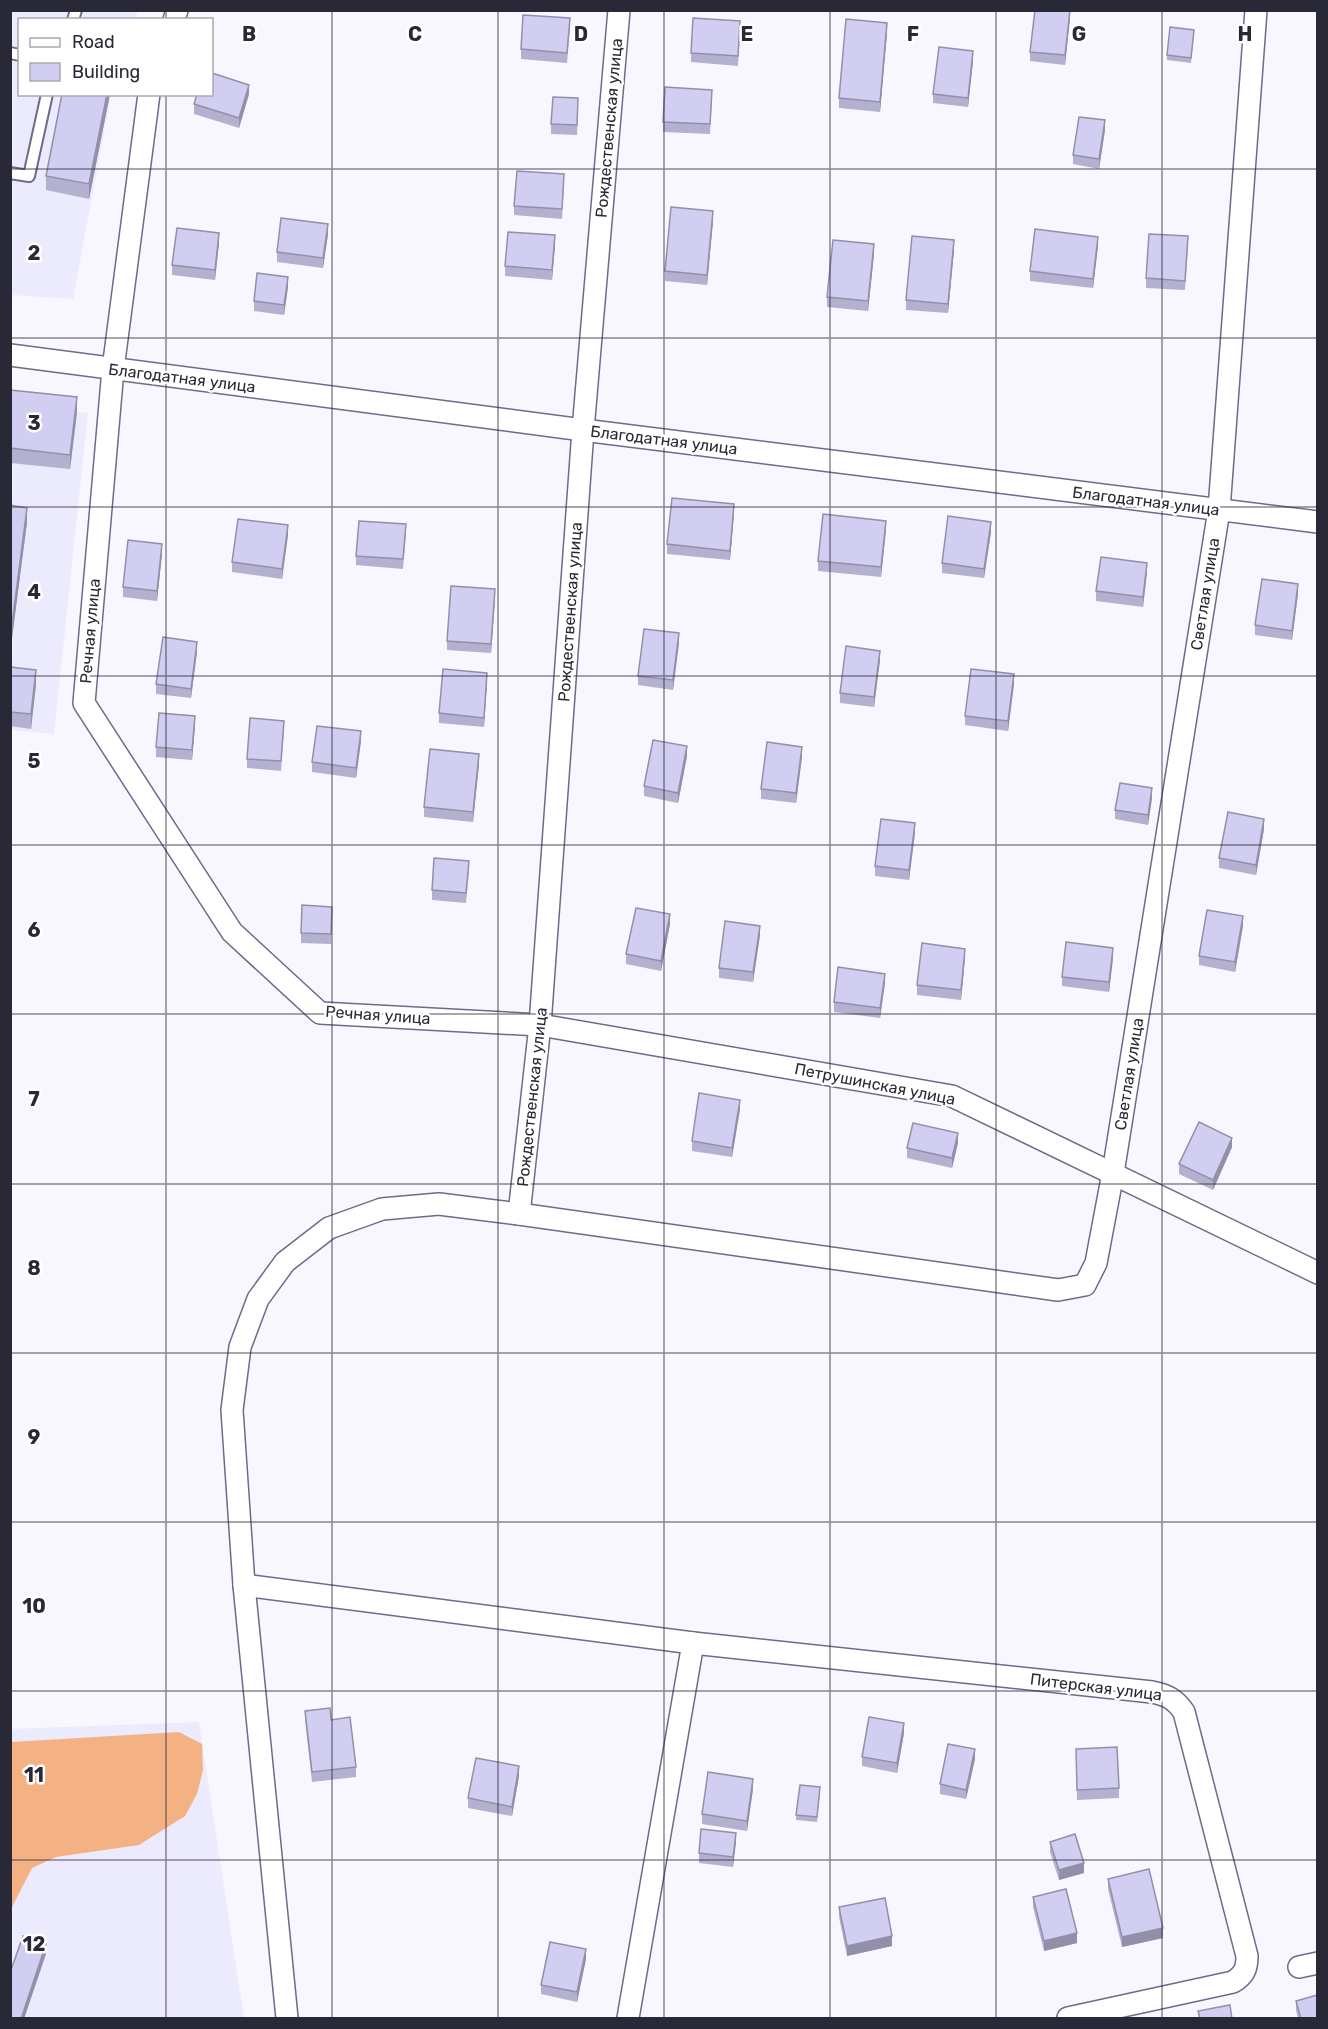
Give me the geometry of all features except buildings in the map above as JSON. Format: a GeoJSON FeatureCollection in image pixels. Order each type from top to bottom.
{"type":"FeatureCollection","features":[{"type":"Feature","properties":{"kind":"street","name":"Рождественская улица"},"geometry":{"type":"LineString","coordinates":[[519,1214],[540,1025],[584,430],[619,10]]}},
{"type":"Feature","properties":{"kind":"street","name":"Светлая улица"},"geometry":{"type":"LineString","coordinates":[[519,1214],[1058,1290],[1085,1285],[1096,1263],[1113,1173],[1218,510],[1256,10]]}},
{"type":"Feature","properties":{"kind":"street","name":"Речная улица"},"geometry":{"type":"LineString","coordinates":[[149,96],[113,369],[84,703],[232,932],[320,1013],[540,1025]]}},
{"type":"Feature","properties":{"kind":"street","name":"Благодатная улица"},"geometry":{"type":"LineString","coordinates":[[10,355],[1317,522]]}},
{"type":"Feature","properties":{"kind":"street","name":"Петрушинская улица"},"geometry":{"type":"LineString","coordinates":[[540,1025],[952,1096],[1317,1273]]}},
{"type":"Feature","properties":{"kind":"street"},"geometry":{"type":"LineString","coordinates":[[287,2019],[244,1585],[232,1410],[240,1347],[258,1299],[285,1262],[329,1228],[382,1209],[439,1204],[519,1214]]}},
{"type":"Feature","properties":{"kind":"street"},"geometry":{"type":"LineString","coordinates":[[244,1585],[693,1643],[628,2019]]}},
{"type":"Feature","properties":{"kind":"street","name":"Питерская улица"},"geometry":{"type":"LineString","coordinates":[[693,1643],[1152,1692],[1166,1695],[1177,1701],[1184,1712],[1247,1956],[1247,1967],[1241,1977],[1233,1982],[1068,2019]]}},
{"type":"Feature","properties":{"kind":"lane"},"geometry":{"type":"LineString","coordinates":[[10,173],[29,176],[47,96]]}},
{"type":"Feature","properties":{"kind":"shaded area"},"geometry":{"type":"Polygon","coordinates":[[[10,11],[138,11],[135,18],[18,18],[18,96],[111,96],[73,299],[11,295],[10,11]]]}},
{"type":"Feature","properties":{"kind":"shaded area"},"geometry":{"type":"Polygon","coordinates":[[[10,405],[88,413],[54,734],[11,730],[10,405]]]}},
{"type":"Feature","properties":{"kind":"shaded area"},"geometry":{"type":"Polygon","coordinates":[[[199,1722],[244,2018],[11,2018],[10,1729],[199,1722]]]}},
{"type":"Feature","properties":{"kind":"shaded area"},"geometry":{"type":"Polygon","coordinates":[[[179,1732],[202,1744],[203,1770],[197,1794],[185,1816],[139,1845],[56,1857],[32,1868],[11,1909],[11,1742],[179,1732]]]}}]}
